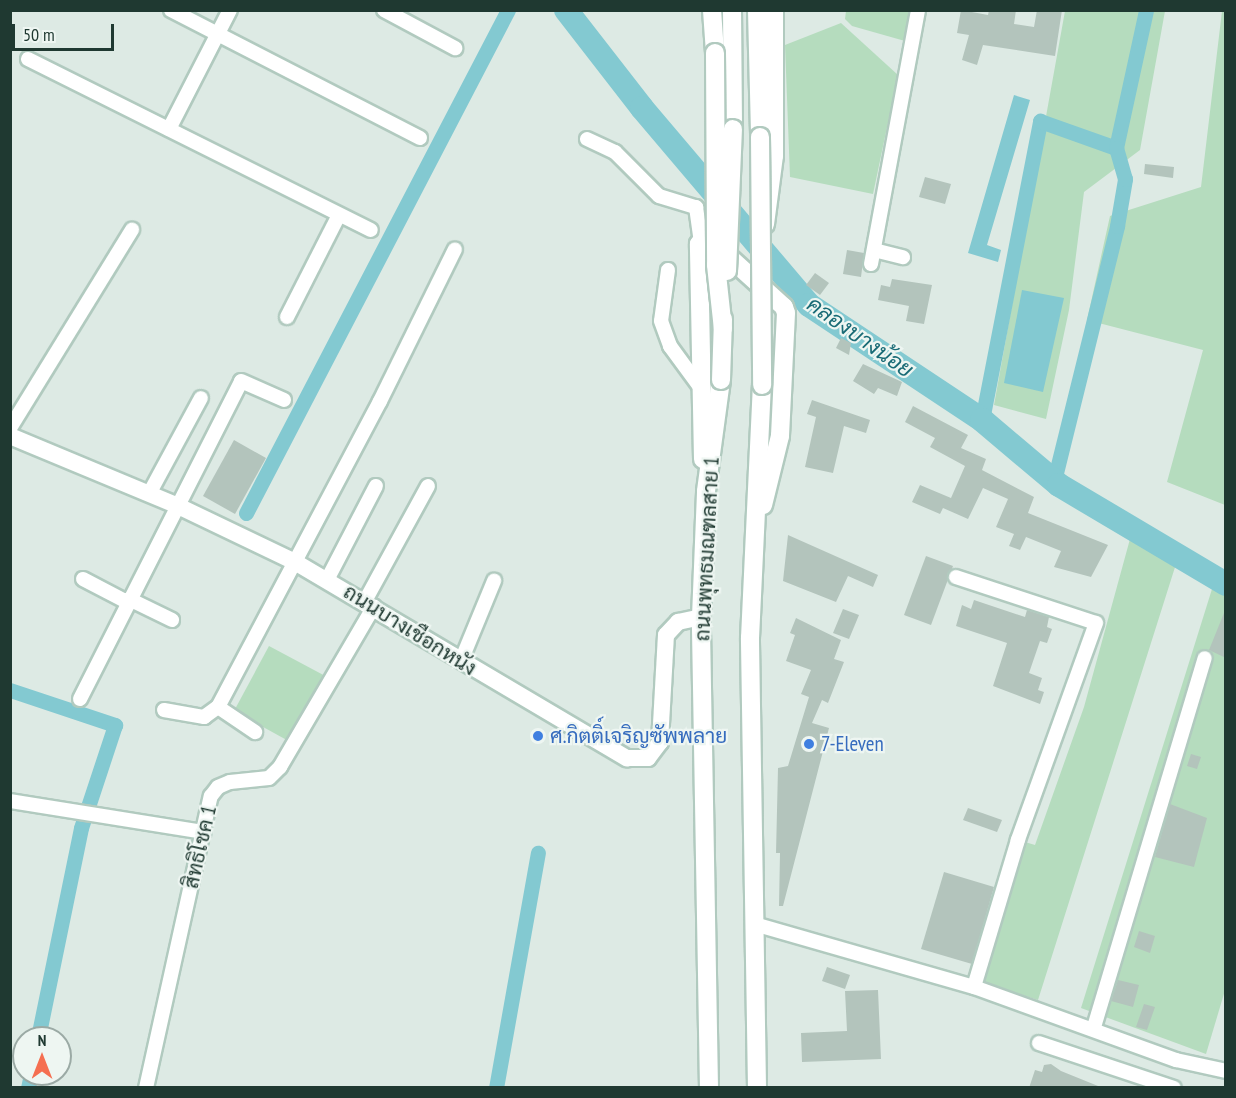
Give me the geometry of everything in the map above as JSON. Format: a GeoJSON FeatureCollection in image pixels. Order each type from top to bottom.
{"type":"FeatureCollection","features":[{"type":"Feature","properties":{"kind":"main road"},"geometry":{"type":"LineString","coordinates":[[712,10],[715,53],[716,265],[723,329]]}},
{"type":"Feature","properties":{"kind":"main road","name":"ถนนพุทธมณฑลสาย 1"},"geometry":{"type":"LineString","coordinates":[[709,1088],[701,617],[706,491],[721,380],[733,129],[732,10]]}},
{"type":"Feature","properties":{"kind":"main road"},"geometry":{"type":"LineString","coordinates":[[757,10],[763,235],[762,385],[750,639],[757,1088]]}},
{"type":"Feature","properties":{"kind":"main road"},"geometry":{"type":"LineString","coordinates":[[763,235],[774,156],[774,10]]}},
{"type":"Feature","properties":{"kind":"main road"},"geometry":{"type":"LineString","coordinates":[[706,491],[700,387],[701,241],[712,240],[784,307],[787,318],[780,436],[754,533]]}},
{"type":"Feature","properties":{"kind":"street"},"geometry":{"type":"LineString","coordinates":[[171,10],[420,138]]}},
{"type":"Feature","properties":{"kind":"street"},"geometry":{"type":"LineString","coordinates":[[169,129],[230,10]]}},
{"type":"Feature","properties":{"kind":"street"},"geometry":{"type":"LineString","coordinates":[[384,10],[455,48]]}},
{"type":"Feature","properties":{"kind":"street"},"geometry":{"type":"LineString","coordinates":[[903,257],[872,257],[918,10]]}},
{"type":"Feature","properties":{"kind":"street"},"geometry":{"type":"LineString","coordinates":[[28,59],[371,230]]}},
{"type":"Feature","properties":{"kind":"street"},"geometry":{"type":"LineString","coordinates":[[587,139],[615,152],[659,196],[696,207],[701,241]]}},
{"type":"Feature","properties":{"kind":"street"},"geometry":{"type":"LineString","coordinates":[[287,317],[339,215]]}},
{"type":"Feature","properties":{"kind":"street"},"geometry":{"type":"LineString","coordinates":[[10,428],[132,230]]}},
{"type":"Feature","properties":{"kind":"street"},"geometry":{"type":"LineString","coordinates":[[164,710],[209,717],[218,707],[455,249]]}},
{"type":"Feature","properties":{"kind":"street"},"geometry":{"type":"LineString","coordinates":[[668,270],[661,321],[670,346],[700,387]]}},
{"type":"Feature","properties":{"kind":"street"},"geometry":{"type":"LineString","coordinates":[[80,699],[176,505],[241,381],[284,400]]}},
{"type":"Feature","properties":{"kind":"street"},"geometry":{"type":"LineString","coordinates":[[149,494],[201,398]]}},
{"type":"Feature","properties":{"kind":"street","name":"ถนนบางเชือกหนัง"},"geometry":{"type":"LineString","coordinates":[[10,436],[176,505],[295,562],[369,603],[460,661],[627,758],[641,761],[656,752],[660,742],[666,635],[678,622],[701,617]]}},
{"type":"Feature","properties":{"kind":"street"},"geometry":{"type":"LineString","coordinates":[[327,580],[376,486]]}},
{"type":"Feature","properties":{"kind":"street"},"geometry":{"type":"LineString","coordinates":[[369,603],[428,486]]}},
{"type":"Feature","properties":{"kind":"street"},"geometry":{"type":"LineString","coordinates":[[956,578],[1096,623],[1018,840],[974,987]]}},
{"type":"Feature","properties":{"kind":"street"},"geometry":{"type":"LineString","coordinates":[[83,579],[172,620]]}},
{"type":"Feature","properties":{"kind":"street"},"geometry":{"type":"LineString","coordinates":[[460,661],[494,581]]}},
{"type":"Feature","properties":{"kind":"street","name":"สิทธิโชค 1"},"geometry":{"type":"LineString","coordinates":[[146,1088],[211,796],[218,787],[269,778],[280,767],[369,603]]}},
{"type":"Feature","properties":{"kind":"street"},"geometry":{"type":"LineString","coordinates":[[1094,1028],[1205,658]]}},
{"type":"Feature","properties":{"kind":"street"},"geometry":{"type":"LineString","coordinates":[[218,707],[255,732]]}},
{"type":"Feature","properties":{"kind":"street"},"geometry":{"type":"LineString","coordinates":[[10,801],[204,832]]}},
{"type":"Feature","properties":{"kind":"street"},"geometry":{"type":"LineString","coordinates":[[754,924],[974,987],[1094,1028],[1176,1060],[1226,1071]]}},
{"type":"Feature","properties":{"kind":"street"},"geometry":{"type":"LineString","coordinates":[[1039,1043],[1151,1084],[1174,1088]]}},
{"type":"Feature","properties":{"kind":"green space"},"geometry":{"type":"Polygon","coordinates":[[[846,11],[911,11],[905,41],[852,26],[845,19],[846,11]]]}},
{"type":"Feature","properties":{"kind":"green space"},"geometry":{"type":"Polygon","coordinates":[[[1065,11],[1165,11],[1140,150],[1084,192],[1069,310],[1046,419],[994,405],[1065,11]]]}},
{"type":"Feature","properties":{"kind":"green space"},"geometry":{"type":"Polygon","coordinates":[[[1222,11],[1226,11],[1225,505],[1167,482],[1203,350],[1087,320],[1110,216],[1201,187],[1222,11]]]}},
{"type":"Feature","properties":{"kind":"green space"},"geometry":{"type":"Polygon","coordinates":[[[841,23],[898,75],[873,194],[790,177],[785,45],[841,23]]]}},
{"type":"Feature","properties":{"kind":"green space"},"geometry":{"type":"Polygon","coordinates":[[[1130,539],[1176,564],[1038,1000],[984,983],[1025,842],[1035,845],[1084,707],[1130,539]]]}},
{"type":"Feature","properties":{"kind":"green space"},"geometry":{"type":"Polygon","coordinates":[[[1212,589],[1226,596],[1226,987],[1206,1054],[1081,1008],[1212,589]]]}},
{"type":"Feature","properties":{"kind":"green space"},"geometry":{"type":"Polygon","coordinates":[[[269,646],[329,678],[294,744],[234,711],[269,646]]]}},
{"type":"Feature","properties":{"kind":"water"},"geometry":{"type":"Polygon","coordinates":[[[1014,95],[1030,100],[987,245],[1001,250],[998,262],[968,253],[1014,95]]]}},
{"type":"Feature","properties":{"kind":"water"},"geometry":{"type":"Polygon","coordinates":[[[1022,290],[1064,298],[1043,392],[1004,383],[1022,290]]]}},
{"type":"Feature","properties":{"kind":"building"},"geometry":{"type":"Polygon","coordinates":[[[961,10],[988,15],[989,10],[1016,10],[1014,24],[1034,27],[1037,10],[1062,10],[1055,56],[983,45],[977,65],[962,60],[969,35],[957,33],[961,10]]]}},
{"type":"Feature","properties":{"kind":"building"},"geometry":{"type":"Polygon","coordinates":[[[1145,164],[1174,167],[1173,178],[1144,174],[1145,164]]]}},
{"type":"Feature","properties":{"kind":"building"},"geometry":{"type":"Polygon","coordinates":[[[925,177],[951,184],[945,204],[919,197],[925,177]]]}},
{"type":"Feature","properties":{"kind":"building"},"geometry":{"type":"Polygon","coordinates":[[[847,250],[864,253],[861,277],[843,274],[847,250]]]}},
{"type":"Feature","properties":{"kind":"building"},"geometry":{"type":"Polygon","coordinates":[[[815,273],[829,283],[820,295],[806,285],[815,273]]]}},
{"type":"Feature","properties":{"kind":"building"},"geometry":{"type":"Polygon","coordinates":[[[892,279],[932,285],[924,324],[906,321],[909,306],[878,300],[881,285],[890,287],[892,279]]]}},
{"type":"Feature","properties":{"kind":"building"},"geometry":{"type":"Polygon","coordinates":[[[841,338],[851,343],[849,355],[836,348],[841,338]]]}},
{"type":"Feature","properties":{"kind":"building"},"geometry":{"type":"Polygon","coordinates":[[[863,364],[902,382],[897,396],[878,388],[874,394],[853,381],[863,364]]]}},
{"type":"Feature","properties":{"kind":"building"},"geometry":{"type":"Polygon","coordinates":[[[812,400],[870,420],[866,433],[844,426],[833,473],[805,467],[816,417],[807,414],[812,400]]]}},
{"type":"Feature","properties":{"kind":"building"},"geometry":{"type":"Polygon","coordinates":[[[913,406],[968,435],[961,448],[986,459],[982,470],[1034,497],[1028,513],[1108,545],[1091,577],[1054,567],[1061,551],[1026,537],[1020,550],[1009,546],[1014,534],[996,527],[1008,499],[983,488],[968,519],[943,508],[940,514],[912,502],[920,485],[951,498],[965,466],[930,447],[935,438],[905,422],[913,406]]]}},
{"type":"Feature","properties":{"kind":"building"},"geometry":{"type":"Polygon","coordinates":[[[234,440],[266,458],[235,514],[203,496],[234,440]]]}},
{"type":"Feature","properties":{"kind":"building"},"geometry":{"type":"Polygon","coordinates":[[[788,535],[878,575],[873,587],[848,576],[836,602],[783,581],[788,535]]]}},
{"type":"Feature","properties":{"kind":"building"},"geometry":{"type":"Polygon","coordinates":[[[926,556],[953,566],[931,625],[904,615],[926,556]]]}},
{"type":"Feature","properties":{"kind":"building"},"geometry":{"type":"Polygon","coordinates":[[[974,600],[1025,617],[1027,610],[1049,617],[1047,627],[1052,629],[1047,643],[1040,641],[1029,673],[1042,678],[1038,690],[1044,692],[1040,704],[993,686],[1007,643],[956,626],[962,605],[971,609],[974,600]]]}},
{"type":"Feature","properties":{"kind":"building"},"geometry":{"type":"Polygon","coordinates":[[[1226,608],[1226,658],[1209,650],[1226,608]]]}},
{"type":"Feature","properties":{"kind":"building"},"geometry":{"type":"Polygon","coordinates":[[[843,609],[859,615],[849,639],[833,633],[843,609]]]}},
{"type":"Feature","properties":{"kind":"building"},"geometry":{"type":"Polygon","coordinates":[[[796,618],[841,640],[834,659],[844,662],[828,703],[822,700],[812,723],[829,728],[783,906],[779,906],[780,853],[776,853],[778,768],[788,766],[809,697],[801,694],[811,670],[786,661],[795,635],[790,633],[796,618]]]}},
{"type":"Feature","properties":{"kind":"building"},"geometry":{"type":"Polygon","coordinates":[[[1191,754],[1201,757],[1197,769],[1187,766],[1191,754]]]}},
{"type":"Feature","properties":{"kind":"building"},"geometry":{"type":"Polygon","coordinates":[[[1170,804],[1207,818],[1194,867],[1155,857],[1170,804]]]}},
{"type":"Feature","properties":{"kind":"building"},"geometry":{"type":"Polygon","coordinates":[[[968,808],[1002,820],[997,832],[963,820],[968,808]]]}},
{"type":"Feature","properties":{"kind":"building"},"geometry":{"type":"Polygon","coordinates":[[[944,872],[994,887],[972,964],[921,949],[944,872]]]}},
{"type":"Feature","properties":{"kind":"building"},"geometry":{"type":"Polygon","coordinates":[[[1139,931],[1155,936],[1150,953],[1134,947],[1139,931]]]}},
{"type":"Feature","properties":{"kind":"building"},"geometry":{"type":"Polygon","coordinates":[[[827,967],[850,975],[845,989],[822,981],[827,967]]]}},
{"type":"Feature","properties":{"kind":"building"},"geometry":{"type":"Polygon","coordinates":[[[1118,980],[1139,985],[1133,1007],[1111,1001],[1118,980]]]}},
{"type":"Feature","properties":{"kind":"building"},"geometry":{"type":"Polygon","coordinates":[[[878,990],[881,1059],[802,1062],[801,1033],[847,1031],[845,991],[878,990]]]}},
{"type":"Feature","properties":{"kind":"building"},"geometry":{"type":"Polygon","coordinates":[[[1144,1004],[1155,1007],[1147,1030],[1136,1027],[1144,1004]]]}},
{"type":"Feature","properties":{"kind":"building"},"geometry":{"type":"Polygon","coordinates":[[[1051,1064],[1061,1071],[1103,1088],[1029,1088],[1035,1070],[1042,1072],[1044,1065],[1051,1064]]]}},
{"type":"Feature","properties":{"kind":"waterway"},"geometry":{"type":"LineString","coordinates":[[246,513],[508,10]]}},
{"type":"Feature","properties":{"kind":"waterway","name":"คลองบางน้อย"},"geometry":{"type":"LineString","coordinates":[[566,10],[642,108],[809,305],[982,420],[1059,485],[1226,584]]}},
{"type":"Feature","properties":{"kind":"waterway"},"geometry":{"type":"LineString","coordinates":[[982,420],[1040,121],[1116,148],[1146,10]]}},
{"type":"Feature","properties":{"kind":"waterway"},"geometry":{"type":"LineString","coordinates":[[1054,481],[1117,226],[1125,179],[1116,148]]}},
{"type":"Feature","properties":{"kind":"waterway"},"geometry":{"type":"LineString","coordinates":[[10,690],[115,725],[81,828],[40,1026]]}},
{"type":"Feature","properties":{"kind":"waterway"},"geometry":{"type":"LineString","coordinates":[[496,1088],[538,853]]}},
{"type":"Feature","properties":{"kind":"place","name":"ศ.กิตติ์เจริญซัพพลาย"},"geometry":{"type":"Point","coordinates":[538,736]}},
{"type":"Feature","properties":{"kind":"place","name":"7-Eleven"},"geometry":{"type":"Point","coordinates":[809,744]}}]}
